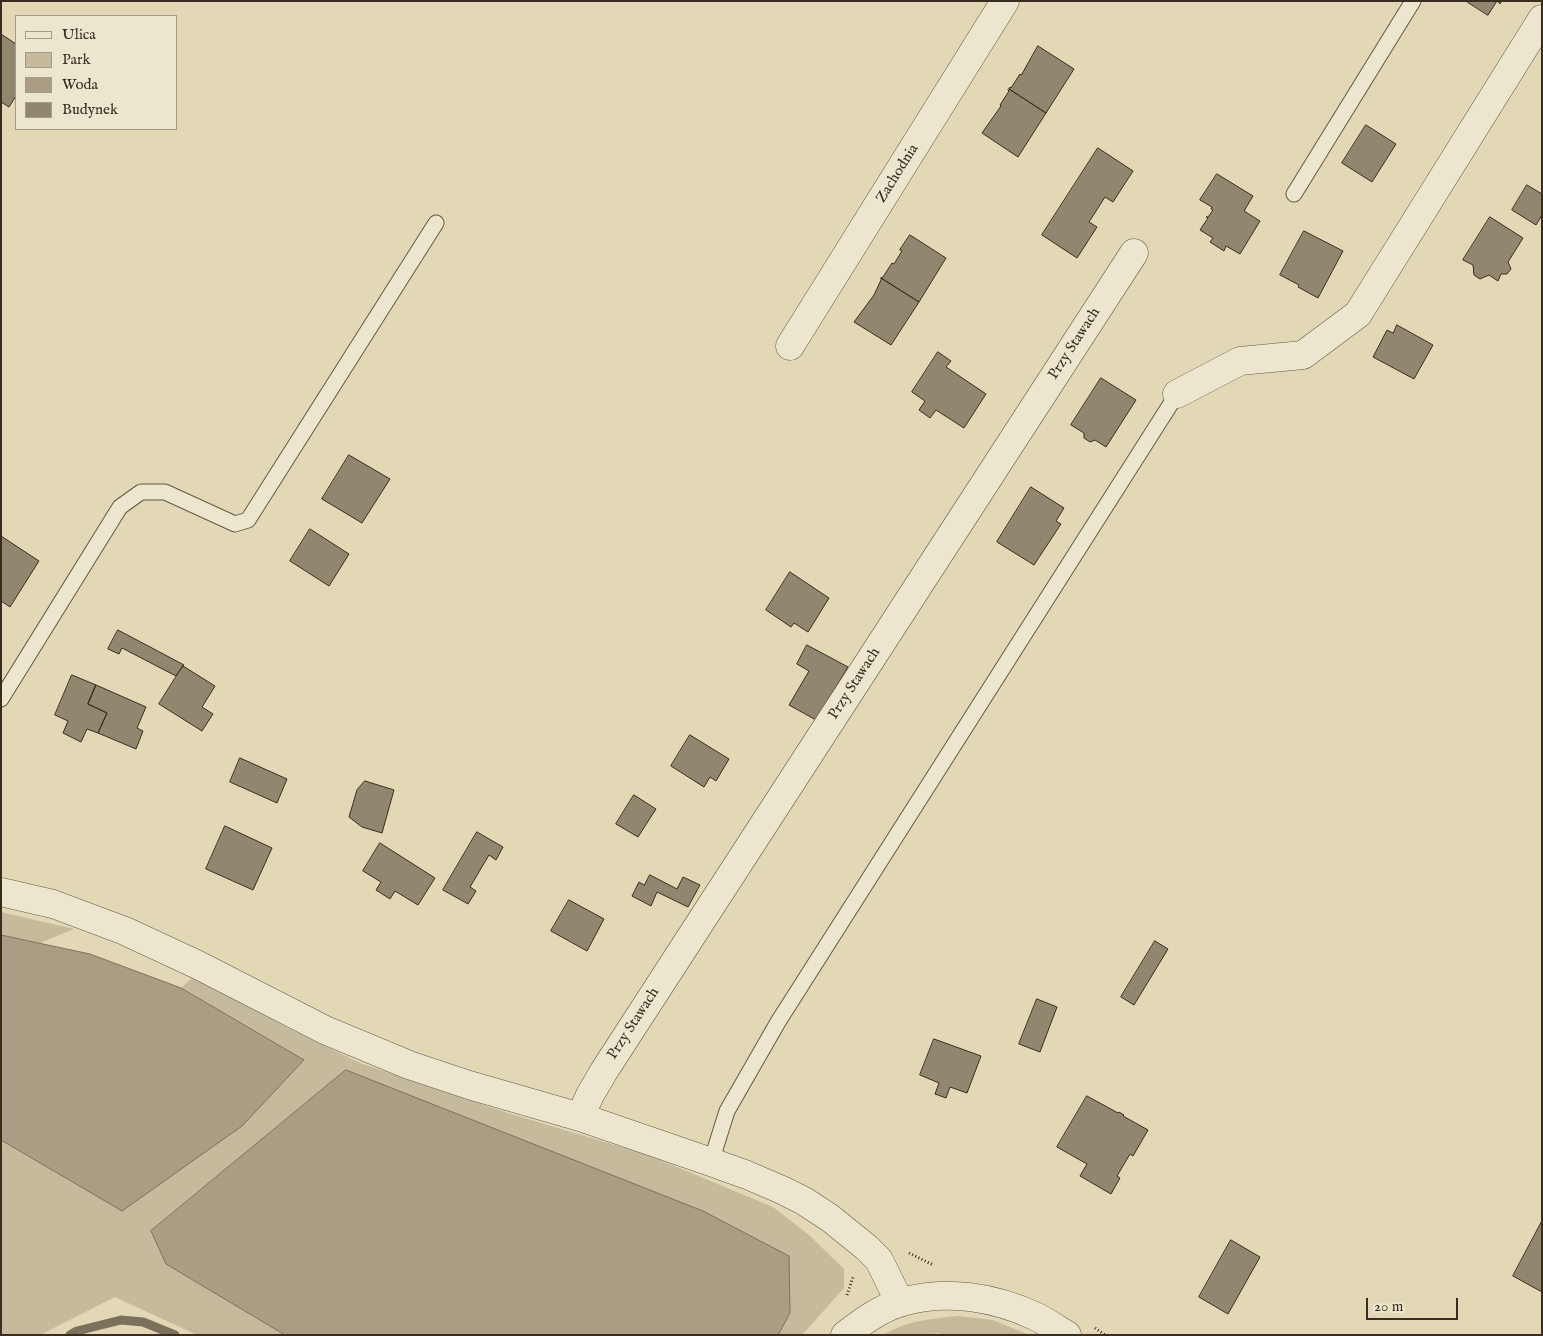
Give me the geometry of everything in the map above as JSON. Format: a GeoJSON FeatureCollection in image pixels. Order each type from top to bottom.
{"type":"FeatureCollection","features":[{"type":"Feature","properties":{"kind":"street","name":"Zachodnia"},"geometry":{"type":"LineString","coordinates":[[790,346],[1005,1]]}},
{"type":"Feature","properties":{"kind":"street"},"geometry":{"type":"LineString","coordinates":[[1177,394],[1240,361],[1303,355],[1358,314],[1542,19]]}},
{"type":"Feature","properties":{"kind":"street","name":"Przy Stawach"},"geometry":{"type":"LineString","coordinates":[[580,1118],[590,1095],[604,1071],[1134,253]]}},
{"type":"Feature","properties":{"kind":"street"},"geometry":{"type":"LineString","coordinates":[[1,892],[53,904],[125,931],[198,965],[325,1030],[395,1060],[469,1085],[580,1118],[710,1162],[782,1190],[804,1201],[830,1218],[867,1248],[879,1260],[900,1302]]}},
{"type":"Feature","properties":{"kind":"street"},"geometry":{"type":"LineString","coordinates":[[845,1335],[870,1317],[900,1302],[935,1296],[992,1301],[1037,1317],[1067,1335]]}},
{"type":"Feature","properties":{"kind":"lane"},"geometry":{"type":"LineString","coordinates":[[1294,194],[1413,1]]}},
{"type":"Feature","properties":{"kind":"lane"},"geometry":{"type":"LineString","coordinates":[[1,699],[120,507],[141,492],[165,492],[236,524],[248,520],[436,223]]}},
{"type":"Feature","properties":{"kind":"lane"},"geometry":{"type":"LineString","coordinates":[[710,1162],[727,1111],[778,1022],[1177,394]]}},
{"type":"Feature","properties":{"kind":"green space"},"geometry":{"type":"Polygon","coordinates":[[[1,912],[74,929],[40,943],[1,935],[1,912]]]}},
{"type":"Feature","properties":{"kind":"green space"},"geometry":{"type":"Polygon","coordinates":[[[194,976],[288,1028],[360,1063],[508,1113],[648,1155],[773,1207],[809,1235],[844,1269],[844,1288],[802,1335],[778,1335],[790,1313],[166,1264],[285,1335],[197,1335],[115,1297],[40,1335],[1,1335],[1,1140],[122,1211],[304,1061],[181,988],[194,976]]]}},
{"type":"Feature","properties":{"kind":"green space"},"geometry":{"type":"Polygon","coordinates":[[[958,1316],[993,1320],[1029,1335],[945,1335],[937,1333],[930,1335],[884,1335],[910,1323],[958,1316]]]}},
{"type":"Feature","properties":{"kind":"water"},"geometry":{"type":"Polygon","coordinates":[[[1,935],[90,954],[181,988],[304,1060],[242,1126],[122,1211],[1,1140],[1,935]]]}},
{"type":"Feature","properties":{"kind":"water"},"geometry":{"type":"Polygon","coordinates":[[[346,1070],[703,1211],[789,1256],[790,1313],[778,1335],[285,1335],[166,1264],[151,1231],[346,1070]]]}},
{"type":"Feature","properties":{"kind":"building"},"geometry":{"type":"Polygon","coordinates":[[[1466,1],[1497,1],[1488,15],[1466,1]]]}},
{"type":"Feature","properties":{"kind":"building"},"geometry":{"type":"Polygon","coordinates":[[[1,34],[15,43],[15,98],[9,107],[1,102],[1,34]]]}},
{"type":"Feature","properties":{"kind":"building"},"geometry":{"type":"Polygon","coordinates":[[[1038,46],[1074,69],[1046,113],[1009,89],[1021,75],[1038,46]]]}},
{"type":"Feature","properties":{"kind":"building"},"geometry":{"type":"Polygon","coordinates":[[[1009,89],[1046,113],[1018,157],[982,133],[1001,106],[1009,89]]]}},
{"type":"Feature","properties":{"kind":"building"},"geometry":{"type":"Polygon","coordinates":[[[1366,125],[1396,144],[1372,182],[1342,163],[1366,125]]]}},
{"type":"Feature","properties":{"kind":"building"},"geometry":{"type":"Polygon","coordinates":[[[1098,148],[1133,171],[1113,202],[1105,197],[1089,222],[1097,227],[1077,258],[1042,235],[1098,148]]]}},
{"type":"Feature","properties":{"kind":"building"},"geometry":{"type":"Polygon","coordinates":[[[1217,174],[1253,196],[1244,211],[1260,221],[1240,254],[1226,246],[1224,251],[1210,242],[1213,238],[1200,230],[1208,218],[1206,217],[1213,210],[1211,209],[1212,207],[1200,200],[1217,174]]]}},
{"type":"Feature","properties":{"kind":"building"},"geometry":{"type":"Polygon","coordinates":[[[1527,185],[1542,194],[1542,215],[1536,225],[1512,210],[1527,185]]]}},
{"type":"Feature","properties":{"kind":"building"},"geometry":{"type":"Polygon","coordinates":[[[1490,217],[1523,238],[1508,262],[1511,269],[1507,274],[1501,274],[1498,281],[1489,275],[1480,279],[1474,275],[1473,265],[1463,260],[1490,217]]]}},
{"type":"Feature","properties":{"kind":"building"},"geometry":{"type":"Polygon","coordinates":[[[1304,231],[1343,251],[1318,298],[1280,275],[1304,231]]]}},
{"type":"Feature","properties":{"kind":"building"},"geometry":{"type":"Polygon","coordinates":[[[910,235],[946,258],[919,302],[881,278],[892,263],[894,264],[902,251],[900,250],[910,235]]]}},
{"type":"Feature","properties":{"kind":"building"},"geometry":{"type":"Polygon","coordinates":[[[881,278],[919,302],[891,345],[854,322],[874,295],[881,278]]]}},
{"type":"Feature","properties":{"kind":"building"},"geometry":{"type":"Polygon","coordinates":[[[1397,325],[1433,345],[1414,379],[1373,357],[1387,330],[1393,333],[1397,325]]]}},
{"type":"Feature","properties":{"kind":"building"},"geometry":{"type":"Polygon","coordinates":[[[938,352],[951,361],[946,367],[986,394],[964,428],[936,410],[930,418],[919,410],[925,401],[912,392],[938,352]]]}},
{"type":"Feature","properties":{"kind":"building"},"geometry":{"type":"Polygon","coordinates":[[[1101,378],[1136,400],[1106,447],[1095,440],[1090,442],[1084,438],[1084,433],[1071,425],[1101,378]]]}},
{"type":"Feature","properties":{"kind":"building"},"geometry":{"type":"Polygon","coordinates":[[[349,455],[390,479],[362,523],[322,499],[349,455]]]}},
{"type":"Feature","properties":{"kind":"building"},"geometry":{"type":"Polygon","coordinates":[[[1031,487],[1064,508],[1056,521],[1061,524],[1034,565],[997,542],[1031,487]]]}},
{"type":"Feature","properties":{"kind":"building"},"geometry":{"type":"Polygon","coordinates":[[[310,529],[349,554],[329,586],[290,561],[310,529]]]}},
{"type":"Feature","properties":{"kind":"building"},"geometry":{"type":"Polygon","coordinates":[[[1,536],[39,561],[10,607],[1,601],[1,536]]]}},
{"type":"Feature","properties":{"kind":"building"},"geometry":{"type":"Polygon","coordinates":[[[790,572],[829,598],[808,632],[794,623],[791,627],[766,610],[790,572]]]}},
{"type":"Feature","properties":{"kind":"building"},"geometry":{"type":"Polygon","coordinates":[[[118,630],[184,665],[176,676],[122,648],[119,654],[108,649],[118,630]]]}},
{"type":"Feature","properties":{"kind":"building"},"geometry":{"type":"Polygon","coordinates":[[[807,645],[848,667],[816,720],[789,705],[809,671],[797,664],[807,645]]]}},
{"type":"Feature","properties":{"kind":"building"},"geometry":{"type":"Polygon","coordinates":[[[183,666],[215,686],[202,707],[213,714],[202,731],[159,704],[183,666]]]}},
{"type":"Feature","properties":{"kind":"building"},"geometry":{"type":"Polygon","coordinates":[[[72,675],[96,685],[88,704],[107,713],[98,733],[87,729],[81,742],[63,733],[68,721],[55,715],[72,675]]]}},
{"type":"Feature","properties":{"kind":"building"},"geometry":{"type":"Polygon","coordinates":[[[96,685],[146,707],[137,728],[143,731],[136,749],[98,733],[107,713],[88,704],[96,685]]]}},
{"type":"Feature","properties":{"kind":"building"},"geometry":{"type":"Polygon","coordinates":[[[690,735],[729,759],[716,781],[710,777],[704,787],[671,766],[690,735]]]}},
{"type":"Feature","properties":{"kind":"building"},"geometry":{"type":"Polygon","coordinates":[[[240,758],[287,779],[277,803],[230,782],[240,758]]]}},
{"type":"Feature","properties":{"kind":"building"},"geometry":{"type":"Polygon","coordinates":[[[365,781],[394,790],[382,833],[362,827],[349,817],[357,790],[365,781]]]}},
{"type":"Feature","properties":{"kind":"building"},"geometry":{"type":"Polygon","coordinates":[[[634,795],[656,809],[638,837],[616,824],[634,795]]]}},
{"type":"Feature","properties":{"kind":"building"},"geometry":{"type":"Polygon","coordinates":[[[225,826],[272,848],[253,890],[206,869],[225,826]]]}},
{"type":"Feature","properties":{"kind":"building"},"geometry":{"type":"Polygon","coordinates":[[[477,832],[503,847],[496,860],[489,855],[470,887],[476,891],[468,904],[443,890],[477,832]]]}},
{"type":"Feature","properties":{"kind":"building"},"geometry":{"type":"Polygon","coordinates":[[[380,843],[435,878],[418,905],[395,891],[390,899],[376,890],[381,882],[363,871],[380,843]]]}},
{"type":"Feature","properties":{"kind":"building"},"geometry":{"type":"Polygon","coordinates":[[[650,875],[677,889],[683,877],[700,885],[688,907],[657,892],[651,906],[632,896],[639,882],[644,885],[650,875]]]}},
{"type":"Feature","properties":{"kind":"building"},"geometry":{"type":"Polygon","coordinates":[[[569,900],[604,919],[587,951],[551,931],[569,900]]]}},
{"type":"Feature","properties":{"kind":"building"},"geometry":{"type":"Polygon","coordinates":[[[1155,941],[1168,949],[1134,1005],[1121,997],[1155,941]]]}},
{"type":"Feature","properties":{"kind":"building"},"geometry":{"type":"Polygon","coordinates":[[[1037,999],[1057,1007],[1040,1052],[1019,1044],[1037,999]]]}},
{"type":"Feature","properties":{"kind":"building"},"geometry":{"type":"Polygon","coordinates":[[[934,1039],[981,1056],[967,1093],[950,1087],[946,1098],[935,1094],[939,1083],[920,1075],[934,1039]]]}},
{"type":"Feature","properties":{"kind":"building"},"geometry":{"type":"Polygon","coordinates":[[[1087,1096],[1119,1112],[1148,1130],[1133,1156],[1130,1154],[1117,1176],[1120,1178],[1111,1194],[1080,1176],[1087,1164],[1057,1147],[1087,1096]]]}},
{"type":"Feature","properties":{"kind":"building"},"geometry":{"type":"Polygon","coordinates":[[[1542,1221],[1542,1292],[1513,1276],[1542,1221]]]}},
{"type":"Feature","properties":{"kind":"building"},"geometry":{"type":"Polygon","coordinates":[[[1231,1240],[1260,1257],[1228,1314],[1199,1297],[1231,1240]]]}},
{"type":"Feature","properties":{"kind":"waterway"},"geometry":{"type":"LineString","coordinates":[[70,1335],[77,1331],[121,1320],[143,1322],[175,1335]]}}]}
